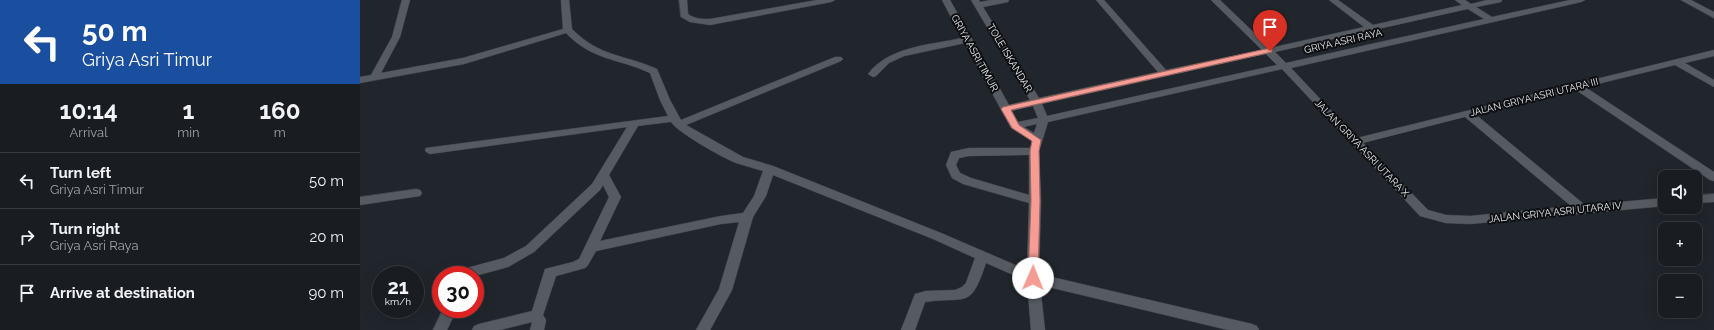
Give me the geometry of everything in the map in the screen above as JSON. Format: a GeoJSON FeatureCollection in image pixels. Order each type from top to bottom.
{"type":"FeatureCollection","features":[{"type":"Feature","properties":{"kind":"street"},"geometry":{"type":"LineString","coordinates":[[374,78],[396,37],[406,0]]}},
{"type":"Feature","properties":{"kind":"street"},"geometry":{"type":"LineString","coordinates":[[565,0],[568,30],[587,47],[603,54],[641,64],[654,71],[665,100],[676,121],[692,134],[739,160],[769,169],[1033,278],[1252,330]]}},
{"type":"Feature","properties":{"kind":"street"},"geometry":{"type":"LineString","coordinates":[[683,0],[684,15],[697,22],[710,22],[831,0]]}},
{"type":"Feature","properties":{"kind":"street","name":"GRIYA ASRI TIMUR"},"geometry":{"type":"LineString","coordinates":[[946,0],[1015,126],[1036,145]]}},
{"type":"Feature","properties":{"kind":"street"},"geometry":{"type":"LineString","coordinates":[[977,2],[1005,0]]}},
{"type":"Feature","properties":{"kind":"street"},"geometry":{"type":"LineString","coordinates":[[1100,0],[1164,74]]}},
{"type":"Feature","properties":{"kind":"street","name":"JALAN GRIYA ASRI UTARA X"},"geometry":{"type":"LineString","coordinates":[[1215,0],[1270,51],[1424,213],[1446,219]]}},
{"type":"Feature","properties":{"kind":"street"},"geometry":{"type":"LineString","coordinates":[[1333,0],[1370,28]]}},
{"type":"Feature","properties":{"kind":"street"},"geometry":{"type":"LineString","coordinates":[[1459,0],[1491,20]]}},
{"type":"Feature","properties":{"kind":"street","name":"GRIYA ASRI RAYA"},"geometry":{"type":"LineString","coordinates":[[1006,109],[1498,0]]}},
{"type":"Feature","properties":{"kind":"street","name":"GRIYA ASRI RAYA"},"geometry":{"type":"LineString","coordinates":[[1015,126],[1581,0]]}},
{"type":"Feature","properties":{"kind":"street"},"geometry":{"type":"LineString","coordinates":[[1685,0],[1714,15]]}},
{"type":"Feature","properties":{"kind":"street","name":"TOLE ISKANDAR"},"geometry":{"type":"LineString","coordinates":[[977,2],[1036,102],[1044,119]]}},
{"type":"Feature","properties":{"kind":"street"},"geometry":{"type":"LineString","coordinates":[[360,80],[464,61],[568,30]]}},
{"type":"Feature","properties":{"kind":"street"},"geometry":{"type":"LineString","coordinates":[[873,74],[886,61],[901,54],[967,40]]}},
{"type":"Feature","properties":{"kind":"street","name":"JALAN GRIYA ASRI UTARA III"},"geometry":{"type":"LineString","coordinates":[[1355,142],[1714,53]]}},
{"type":"Feature","properties":{"kind":"street"},"geometry":{"type":"LineString","coordinates":[[430,150],[636,123],[676,121],[838,59]]}},
{"type":"Feature","properties":{"kind":"street"},"geometry":{"type":"LineString","coordinates":[[1678,63],[1714,84]]}},
{"type":"Feature","properties":{"kind":"street"},"geometry":{"type":"LineString","coordinates":[[1577,86],[1714,177]]}},
{"type":"Feature","properties":{"kind":"street"},"geometry":{"type":"LineString","coordinates":[[1467,113],[1582,209]]}},
{"type":"Feature","properties":{"kind":"street"},"geometry":{"type":"LineString","coordinates":[[1038,330],[1033,278],[1036,145],[1044,119]]}},
{"type":"Feature","properties":{"kind":"street"},"geometry":{"type":"LineString","coordinates":[[484,269],[508,262],[530,249],[596,187],[636,123]]}},
{"type":"Feature","properties":{"kind":"street"},"geometry":{"type":"LineString","coordinates":[[1035,201],[967,182],[956,175],[951,165],[955,155],[969,152],[1036,145]]}},
{"type":"Feature","properties":{"kind":"street"},"geometry":{"type":"LineString","coordinates":[[703,330],[725,290],[747,217],[760,196],[769,169]]}},
{"type":"Feature","properties":{"kind":"street"},"geometry":{"type":"LineString","coordinates":[[479,330],[536,315],[539,311],[550,273],[555,270],[580,265],[584,262],[615,197],[604,176]]}},
{"type":"Feature","properties":{"kind":"street"},"geometry":{"type":"LineString","coordinates":[[360,201],[416,193]]}},
{"type":"Feature","properties":{"kind":"street"},"geometry":{"type":"LineString","coordinates":[[1702,199],[1714,198]]}},
{"type":"Feature","properties":{"kind":"street","name":"JALAN GRIYA ASRI UTARA IV"},"geometry":{"type":"LineString","coordinates":[[1446,219],[1470,220],[1658,203]]}},
{"type":"Feature","properties":{"kind":"street"},"geometry":{"type":"LineString","coordinates":[[592,247],[721,220],[747,217]]}},
{"type":"Feature","properties":{"kind":"street"},"geometry":{"type":"LineString","coordinates":[[908,330],[920,298],[931,295],[955,296],[962,294],[970,288],[982,256]]}},
{"type":"Feature","properties":{"kind":"street"},"geometry":{"type":"LineString","coordinates":[[536,315],[539,320],[537,330]]}},
{"type":"Feature","properties":{"kind":"street"},"geometry":{"type":"LineString","coordinates":[[440,330],[446,318]]}},
{"type":"Feature","properties":{"kind":"route"},"geometry":{"type":"LineString","coordinates":[[1033,278],[1035,201],[1034,151],[1037,140],[1015,126],[1006,109],[1270,51]]}}]}
